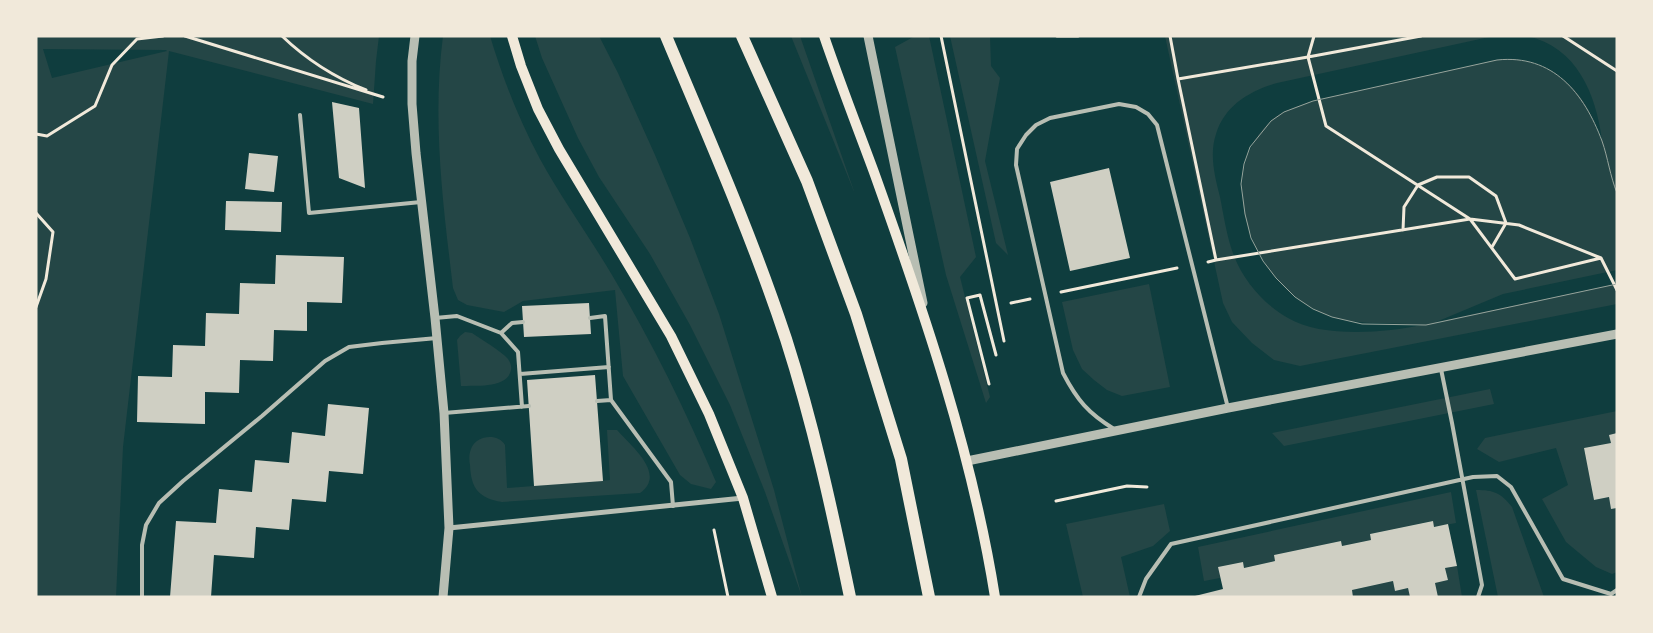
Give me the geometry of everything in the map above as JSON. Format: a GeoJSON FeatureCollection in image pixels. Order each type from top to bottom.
{"type":"FeatureCollection","features":[{"type":"Feature","properties":{"kind":"main road"},"geometry":{"type":"LineString","coordinates":[[512,36],[542,117],[580,187],[671,336],[709,414],[744,498],[772,597]]}},
{"type":"Feature","properties":{"kind":"main road"},"geometry":{"type":"LineString","coordinates":[[666,36],[737,205],[786,340],[827,487],[850,597]]}},
{"type":"Feature","properties":{"kind":"main road"},"geometry":{"type":"LineString","coordinates":[[742,36],[807,181],[856,314],[901,460],[929,597]]}},
{"type":"Feature","properties":{"kind":"main road"},"geometry":{"type":"LineString","coordinates":[[824,36],[930,335],[967,461],[990,563],[995,597]]}},
{"type":"Feature","properties":{"kind":"street"},"geometry":{"type":"LineString","coordinates":[[415,36],[412,61],[412,104],[444,413],[448,528],[443,597]]}},
{"type":"Feature","properties":{"kind":"street"},"geometry":{"type":"LineString","coordinates":[[868,36],[930,335]]}},
{"type":"Feature","properties":{"kind":"street"},"geometry":{"type":"LineString","coordinates":[[967,461],[1440,366],[1617,334]]}},
{"type":"Feature","properties":{"kind":"street"},"geometry":{"type":"LineString","coordinates":[[448,528],[744,498]]}},
{"type":"Feature","properties":{"kind":"lane"},"geometry":{"type":"LineString","coordinates":[[1116,430],[1098,419],[1082,405],[1063,373],[1016,165],[1017,149],[1026,135],[1036,125],[1050,118],[1120,104],[1136,107],[1148,114],[1157,125],[1228,408]]}},
{"type":"Feature","properties":{"kind":"lane"},"geometry":{"type":"LineString","coordinates":[[300,115],[309,213],[421,202]]}},
{"type":"Feature","properties":{"kind":"lane"},"geometry":{"type":"LineString","coordinates":[[435,318],[457,316],[502,333],[518,352],[522,407]]}},
{"type":"Feature","properties":{"kind":"lane"},"geometry":{"type":"LineString","coordinates":[[590,318],[605,316],[611,400],[671,482],[673,506]]}},
{"type":"Feature","properties":{"kind":"lane"},"geometry":{"type":"LineString","coordinates":[[502,333],[512,323],[523,322]]}},
{"type":"Feature","properties":{"kind":"lane"},"geometry":{"type":"LineString","coordinates":[[142,597],[142,545],[146,526],[159,503],[183,481],[333,356],[349,347],[382,342],[437,338]]}},
{"type":"Feature","properties":{"kind":"lane"},"geometry":{"type":"LineString","coordinates":[[1440,366],[1482,585],[1478,597]]}},
{"type":"Feature","properties":{"kind":"lane"},"geometry":{"type":"LineString","coordinates":[[520,374],[609,367]]}},
{"type":"Feature","properties":{"kind":"lane"},"geometry":{"type":"LineString","coordinates":[[597,401],[611,400]]}},
{"type":"Feature","properties":{"kind":"lane"},"geometry":{"type":"LineString","coordinates":[[444,413],[529,406]]}},
{"type":"Feature","properties":{"kind":"lane"},"geometry":{"type":"LineString","coordinates":[[1140,597],[1146,579],[1171,544],[1462,479],[1497,476],[1511,487],[1563,579],[1611,594],[1617,590]]}},
{"type":"Feature","properties":{"kind":"path"},"geometry":{"type":"LineString","coordinates":[[36,134],[47,136],[95,106],[112,65],[137,39],[163,36]]}},
{"type":"Feature","properties":{"kind":"path"},"geometry":{"type":"LineString","coordinates":[[185,36],[383,97],[340,78],[294,48],[282,36]]}},
{"type":"Feature","properties":{"kind":"path"},"geometry":{"type":"LineString","coordinates":[[940,36],[1004,341]]}},
{"type":"Feature","properties":{"kind":"path"},"geometry":{"type":"LineString","coordinates":[[1057,36],[1078,36]]}},
{"type":"Feature","properties":{"kind":"path"},"geometry":{"type":"LineString","coordinates":[[1170,36],[1216,260]]}},
{"type":"Feature","properties":{"kind":"path"},"geometry":{"type":"LineString","coordinates":[[1314,36],[1308,57],[1326,126],[1470,219],[1515,279],[1601,258]]}},
{"type":"Feature","properties":{"kind":"path"},"geometry":{"type":"LineString","coordinates":[[1178,79],[1421,36]]}},
{"type":"Feature","properties":{"kind":"path"},"geometry":{"type":"LineString","coordinates":[[1563,36],[1617,71]]}},
{"type":"Feature","properties":{"kind":"path"},"geometry":{"type":"LineString","coordinates":[[1403,230],[1404,207],[1418,185],[1437,177],[1469,177],[1496,196],[1506,223]]}},
{"type":"Feature","properties":{"kind":"path"},"geometry":{"type":"LineString","coordinates":[[36,213],[53,232],[46,280],[36,307]]}},
{"type":"Feature","properties":{"kind":"path"},"geometry":{"type":"LineString","coordinates":[[1011,303],[1216,260],[1470,219],[1519,225],[1601,258],[1617,290]]}},
{"type":"Feature","properties":{"kind":"path"},"geometry":{"type":"LineString","coordinates":[[1492,246],[1506,223]]}},
{"type":"Feature","properties":{"kind":"path"},"geometry":{"type":"LineString","coordinates":[[989,384],[967,298],[980,294],[996,355]]}},
{"type":"Feature","properties":{"kind":"path"},"geometry":{"type":"LineString","coordinates":[[1056,501],[1128,486],[1147,487]]}},
{"type":"Feature","properties":{"kind":"path"},"geometry":{"type":"LineString","coordinates":[[714,530],[728,597]]}},
{"type":"Feature","properties":{"kind":"shaded area"},"geometry":{"type":"Polygon","coordinates":[[[36,36],[379,36],[373,104],[169,51],[123,447],[116,597],[36,597],[36,36]],[[43,49],[52,78],[166,50],[43,49]]]}},
{"type":"Feature","properties":{"kind":"shaded area"},"geometry":{"type":"Polygon","coordinates":[[[443,36],[490,36],[512,99],[532,144],[557,189],[627,300],[655,351],[693,429],[716,482],[711,489],[691,484],[680,475],[623,376],[615,290],[523,301],[504,312],[467,305],[458,300],[453,288],[440,162],[439,99],[443,36]]]}},
{"type":"Feature","properties":{"kind":"shaded area"},"geometry":{"type":"Polygon","coordinates":[[[535,36],[599,36],[618,73],[690,238],[719,314],[774,490],[802,597],[765,492],[730,405],[690,325],[650,254],[599,177],[578,138],[542,58],[535,36]]]}},
{"type":"Feature","properties":{"kind":"shaded area"},"geometry":{"type":"Polygon","coordinates":[[[791,36],[800,36],[855,194],[791,36]]]}},
{"type":"Feature","properties":{"kind":"shaded area"},"geometry":{"type":"Polygon","coordinates":[[[915,36],[929,36],[976,257],[960,277],[990,397],[986,403],[946,275],[895,47],[915,36]]]}},
{"type":"Feature","properties":{"kind":"shaded area"},"geometry":{"type":"Polygon","coordinates":[[[950,36],[990,36],[991,66],[1000,78],[985,161],[1008,255],[996,243],[950,36]]]}},
{"type":"Feature","properties":{"kind":"shaded area"},"geometry":{"type":"Polygon","coordinates":[[[1165,36],[1494,36],[1277,83],[1248,95],[1232,107],[1220,124],[1213,150],[1215,174],[1229,242],[1238,266],[1249,284],[1263,300],[1279,313],[1302,324],[1318,329],[1335,331],[1372,332],[1421,325],[1367,323],[1341,319],[1314,309],[1292,294],[1272,273],[1257,249],[1247,222],[1242,195],[1244,167],[1254,142],[1272,120],[1286,111],[1313,101],[1497,60],[1512,60],[1526,61],[1539,65],[1562,78],[1589,111],[1602,140],[1595,106],[1581,75],[1559,50],[1527,36],[1617,36],[1617,270],[1503,294],[1436,322],[1617,284],[1617,304],[1300,366],[1274,360],[1252,343],[1232,322],[1223,303],[1165,36]]]}},
{"type":"Feature","properties":{"kind":"shaded area"},"geometry":{"type":"Polygon","coordinates":[[[1149,284],[1170,387],[1122,396],[1107,390],[1082,369],[1073,350],[1062,302],[1149,284]]]}},
{"type":"Feature","properties":{"kind":"shaded area"},"geometry":{"type":"Polygon","coordinates":[[[465,332],[472,333],[508,359],[511,370],[504,380],[490,385],[461,386],[457,340],[465,332]]]}},
{"type":"Feature","properties":{"kind":"shaded area"},"geometry":{"type":"Polygon","coordinates":[[[1490,389],[1494,404],[1284,446],[1272,433],[1490,389]]]}},
{"type":"Feature","properties":{"kind":"shaded area"},"geometry":{"type":"Polygon","coordinates":[[[1617,411],[1617,433],[1610,435],[1611,443],[1584,448],[1594,500],[1609,497],[1611,509],[1617,508],[1617,572],[1612,574],[1596,567],[1566,542],[1542,499],[1568,485],[1556,448],[1499,462],[1477,449],[1485,438],[1617,411]]]}},
{"type":"Feature","properties":{"kind":"shaded area"},"geometry":{"type":"Polygon","coordinates":[[[607,430],[617,430],[644,460],[650,477],[647,485],[640,493],[502,502],[487,498],[474,486],[469,459],[470,451],[477,441],[487,437],[502,441],[505,445],[507,488],[610,480],[607,430]]]}},
{"type":"Feature","properties":{"kind":"shaded area"},"geometry":{"type":"Polygon","coordinates":[[[1476,490],[1497,493],[1512,507],[1544,597],[1498,597],[1476,490]]]}},
{"type":"Feature","properties":{"kind":"shaded area"},"geometry":{"type":"Polygon","coordinates":[[[1451,492],[1456,523],[1434,527],[1432,521],[1370,534],[1371,540],[1342,546],[1341,541],[1274,555],[1275,561],[1244,568],[1243,562],[1219,567],[1220,578],[1204,581],[1198,547],[1451,492]]]}},
{"type":"Feature","properties":{"kind":"shaded area"},"geometry":{"type":"Polygon","coordinates":[[[1164,504],[1170,531],[1153,546],[1121,557],[1130,597],[1083,597],[1066,524],[1164,504]]]}},
{"type":"Feature","properties":{"kind":"shaded area"},"geometry":{"type":"Polygon","coordinates":[[[1457,566],[1462,597],[1438,597],[1435,583],[1448,580],[1445,568],[1457,566]]]}},
{"type":"Feature","properties":{"kind":"shaded area"},"geometry":{"type":"Polygon","coordinates":[[[1393,581],[1395,591],[1408,588],[1410,597],[1353,597],[1352,590],[1393,581]]]}},
{"type":"Feature","properties":{"kind":"building"},"geometry":{"type":"Polygon","coordinates":[[[332,102],[359,108],[365,188],[339,178],[332,102]]]}},
{"type":"Feature","properties":{"kind":"building"},"geometry":{"type":"Polygon","coordinates":[[[249,153],[278,156],[274,192],[245,189],[249,153]]]}},
{"type":"Feature","properties":{"kind":"building"},"geometry":{"type":"Polygon","coordinates":[[[1109,168],[1130,258],[1070,271],[1050,182],[1109,168]]]}},
{"type":"Feature","properties":{"kind":"building"},"geometry":{"type":"Polygon","coordinates":[[[226,201],[282,202],[281,232],[225,230],[226,201]]]}},
{"type":"Feature","properties":{"kind":"building"},"geometry":{"type":"Polygon","coordinates":[[[276,255],[344,257],[342,303],[307,302],[307,331],[274,330],[273,361],[240,360],[239,393],[205,392],[205,424],[137,422],[138,376],[172,377],[173,345],[205,346],[206,313],[239,314],[240,283],[275,284],[276,255]]]}},
{"type":"Feature","properties":{"kind":"building"},"geometry":{"type":"Polygon","coordinates":[[[589,303],[591,334],[524,337],[522,306],[589,303]]]}},
{"type":"Feature","properties":{"kind":"building"},"geometry":{"type":"Polygon","coordinates":[[[595,375],[603,481],[534,486],[527,380],[595,375]]]}},
{"type":"Feature","properties":{"kind":"building"},"geometry":{"type":"Polygon","coordinates":[[[328,404],[369,408],[363,474],[329,471],[326,502],[292,499],[289,530],[256,527],[254,558],[214,555],[211,597],[170,597],[176,521],[216,523],[219,489],[252,492],[255,460],[289,463],[292,432],[325,436],[328,404]]]}},
{"type":"Feature","properties":{"kind":"building"},"geometry":{"type":"Polygon","coordinates":[[[1617,433],[1617,508],[1611,509],[1609,497],[1594,500],[1584,448],[1611,443],[1609,435],[1617,433]]]}},
{"type":"Feature","properties":{"kind":"building"},"geometry":{"type":"Polygon","coordinates":[[[1433,521],[1434,527],[1448,524],[1457,566],[1445,568],[1448,580],[1435,583],[1438,597],[1410,597],[1408,588],[1395,591],[1393,581],[1352,590],[1353,597],[1191,597],[1223,589],[1218,567],[1243,562],[1244,568],[1275,561],[1274,555],[1341,541],[1342,546],[1371,540],[1370,534],[1433,521]]]}},
{"type":"Feature","properties":{"kind":"tram line"},"geometry":{"type":"LineString","coordinates":[[1617,193],[1595,123],[1576,93],[1564,80],[1550,70],[1534,63],[1517,60],[1497,60],[1313,101],[1284,112],[1271,121],[1250,147],[1244,164],[1241,184],[1245,214],[1251,238],[1263,261],[1276,278],[1295,297],[1313,309],[1332,317],[1362,324],[1426,325],[1617,284]]}}]}
